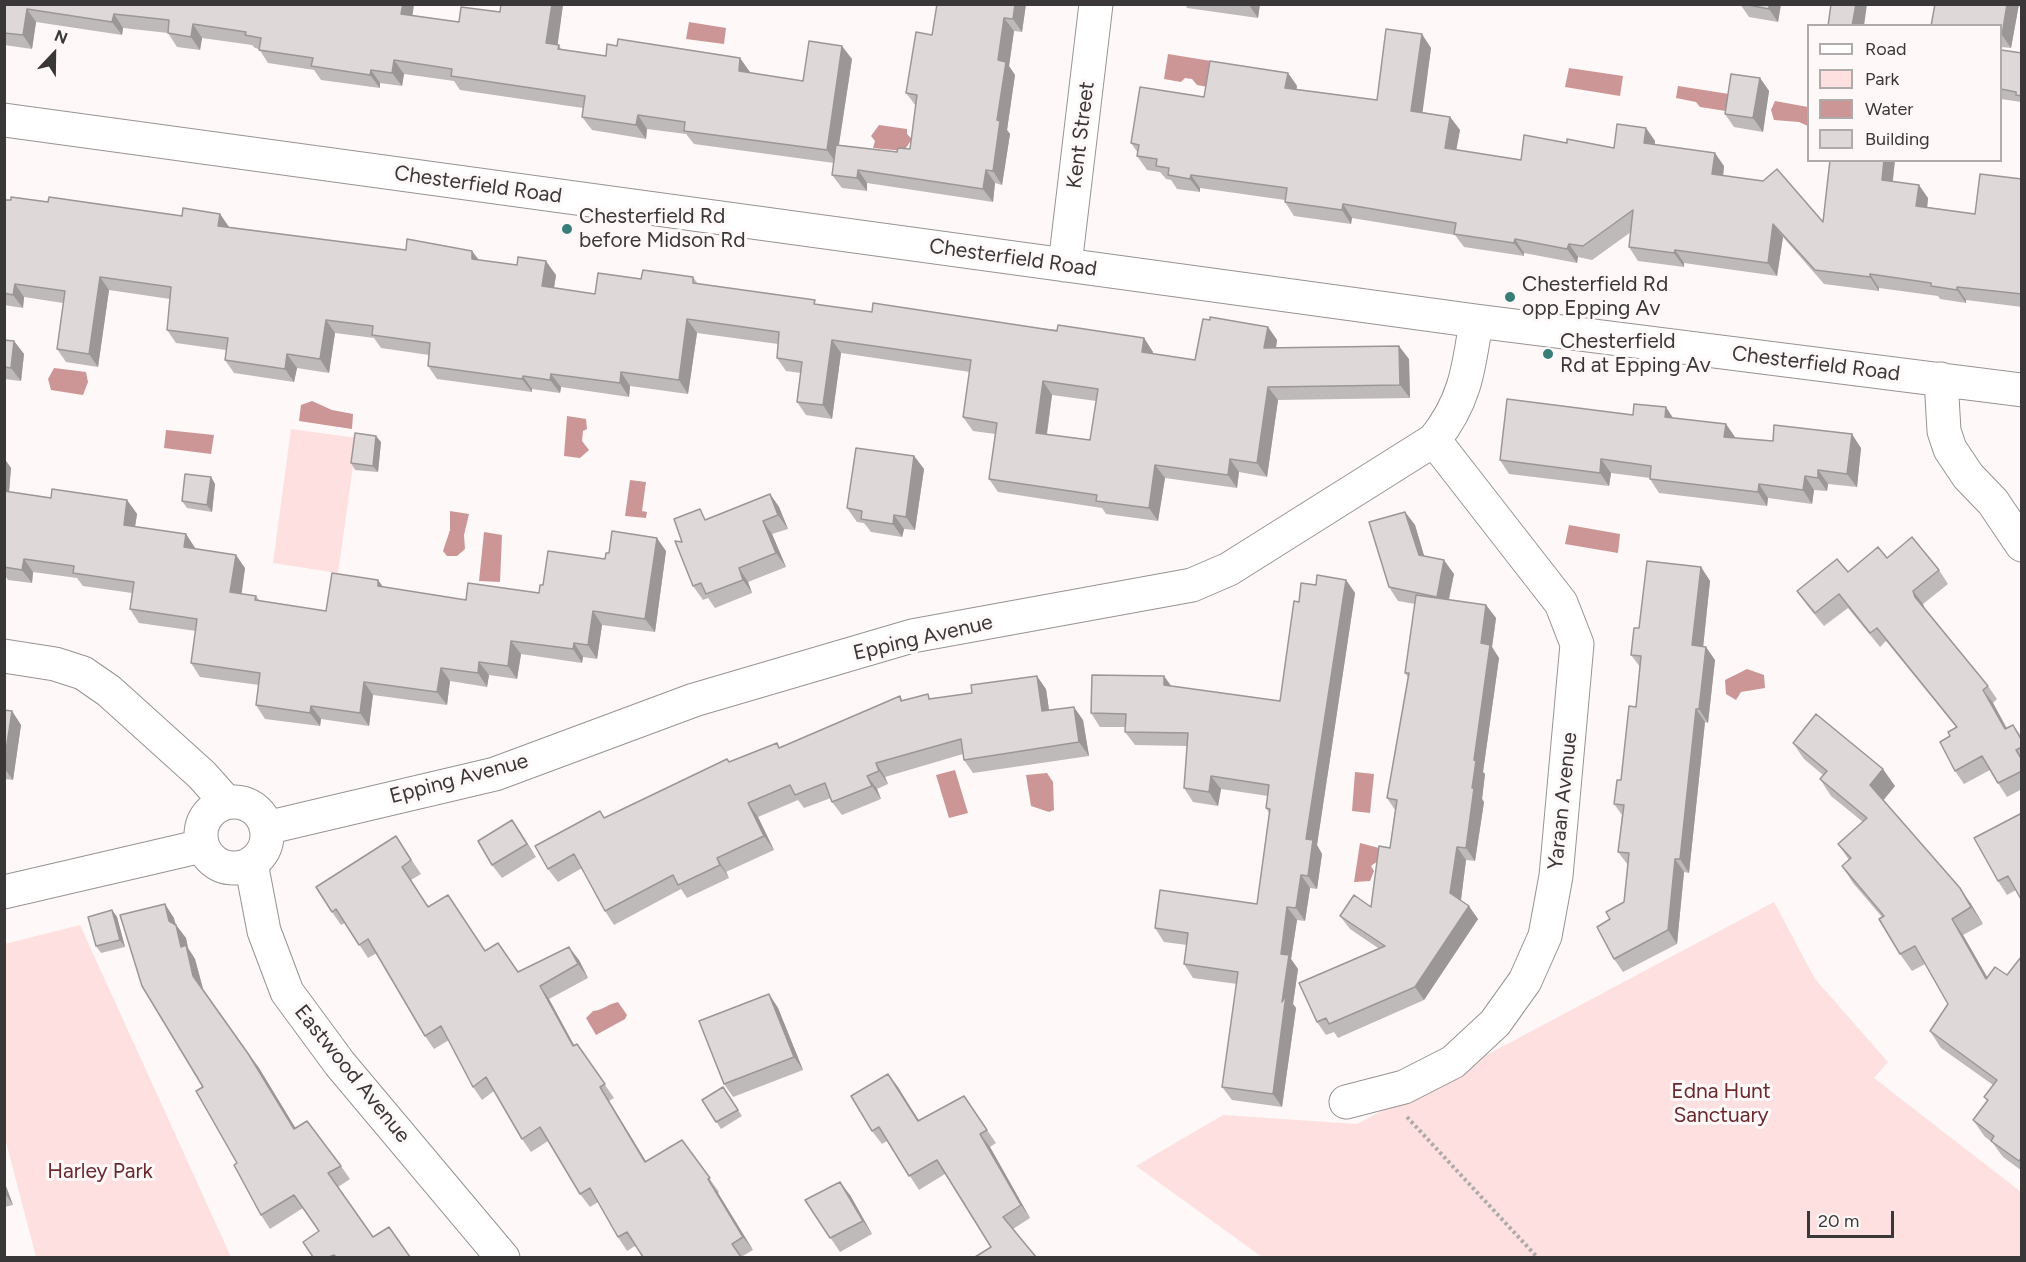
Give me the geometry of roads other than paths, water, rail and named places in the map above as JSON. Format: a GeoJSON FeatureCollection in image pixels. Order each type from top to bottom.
{"type":"FeatureCollection","features":[{"type":"Feature","properties":{"kind":"street","name":"Kent Street"},"geometry":{"type":"LineString","coordinates":[[1065,266],[1096,4]]}},
{"type":"Feature","properties":{"kind":"street","name":"Chesterfield Road"},"geometry":{"type":"LineString","coordinates":[[4,120],[1476,321],[2022,390]]}},
{"type":"Feature","properties":{"kind":"street","name":"Epping Avenue"},"geometry":{"type":"LineString","coordinates":[[266,828],[495,774],[694,700],[912,636],[1192,585],[1228,569],[1434,440],[1449,421],[1461,397],[1476,321]]}},
{"type":"Feature","properties":{"kind":"street"},"geometry":{"type":"LineString","coordinates":[[1941,379],[1944,431],[1950,449],[1968,476],[1993,502],[2022,545]]}},
{"type":"Feature","properties":{"kind":"street","name":"Yaraan Avenue"},"geometry":{"type":"LineString","coordinates":[[1346,1102],[1404,1087],[1453,1062],[1495,1023],[1525,981],[1545,936],[1556,876],[1576,668],[1576,644],[1561,603],[1434,440]]}},
{"type":"Feature","properties":{"kind":"street"},"geometry":{"type":"LineString","coordinates":[[4,656],[55,664],[83,673],[109,691],[202,775],[226,802]]}},
{"type":"Feature","properties":{"kind":"street"},"geometry":{"type":"LineString","coordinates":[[226,802],[237,802],[256,810],[266,828],[264,848],[251,863],[233,868],[223,866],[207,855],[202,846],[202,824],[216,807],[226,802]]}},
{"type":"Feature","properties":{"kind":"street"},"geometry":{"type":"LineString","coordinates":[[4,892],[202,846]]}},
{"type":"Feature","properties":{"kind":"street","name":"Eastwood Avenue"},"geometry":{"type":"LineString","coordinates":[[251,863],[264,931],[288,992],[340,1064],[503,1257]]}},
{"type":"Feature","properties":{"kind":"water"},"geometry":{"type":"Polygon","coordinates":[[[689,22],[726,28],[724,44],[686,39],[689,22]]]}},
{"type":"Feature","properties":{"kind":"water"},"geometry":{"type":"Polygon","coordinates":[[[1168,54],[1217,62],[1213,88],[1197,85],[1192,79],[1185,78],[1181,82],[1164,79],[1168,54]]]}},
{"type":"Feature","properties":{"kind":"water"},"geometry":{"type":"Polygon","coordinates":[[[1569,68],[1623,76],[1620,96],[1565,87],[1569,68]]]}},
{"type":"Feature","properties":{"kind":"water"},"geometry":{"type":"Polygon","coordinates":[[[1678,86],[1729,94],[1726,111],[1700,107],[1696,102],[1676,98],[1678,86]]]}},
{"type":"Feature","properties":{"kind":"water"},"geometry":{"type":"Polygon","coordinates":[[[1775,101],[1807,107],[1807,126],[1799,122],[1774,120],[1771,110],[1775,101]]]}},
{"type":"Feature","properties":{"kind":"water"},"geometry":{"type":"Polygon","coordinates":[[[879,125],[907,129],[907,134],[912,139],[904,151],[873,148],[875,141],[871,136],[879,125]]]}},
{"type":"Feature","properties":{"kind":"water"},"geometry":{"type":"Polygon","coordinates":[[[54,368],[86,372],[88,382],[83,395],[51,390],[48,379],[54,368]]]}},
{"type":"Feature","properties":{"kind":"water"},"geometry":{"type":"Polygon","coordinates":[[[312,401],[332,410],[353,414],[352,429],[299,421],[301,405],[312,401]]]}},
{"type":"Feature","properties":{"kind":"water"},"geometry":{"type":"Polygon","coordinates":[[[567,416],[586,419],[587,429],[583,431],[582,441],[589,450],[580,458],[564,456],[567,416]]]}},
{"type":"Feature","properties":{"kind":"water"},"geometry":{"type":"Polygon","coordinates":[[[166,430],[214,435],[211,454],[164,448],[166,430]]]}},
{"type":"Feature","properties":{"kind":"water"},"geometry":{"type":"Polygon","coordinates":[[[630,480],[646,482],[642,511],[647,512],[646,518],[625,516],[630,480]]]}},
{"type":"Feature","properties":{"kind":"water"},"geometry":{"type":"Polygon","coordinates":[[[450,511],[469,514],[464,535],[465,549],[457,556],[447,556],[443,551],[450,530],[450,511]]]}},
{"type":"Feature","properties":{"kind":"water"},"geometry":{"type":"Polygon","coordinates":[[[1569,525],[1620,534],[1618,553],[1565,544],[1569,525]]]}},
{"type":"Feature","properties":{"kind":"water"},"geometry":{"type":"Polygon","coordinates":[[[484,532],[502,535],[500,582],[479,581],[484,532]]]}},
{"type":"Feature","properties":{"kind":"water"},"geometry":{"type":"Polygon","coordinates":[[[1747,669],[1764,675],[1765,688],[1741,692],[1736,700],[1726,694],[1725,680],[1747,669]]]}},
{"type":"Feature","properties":{"kind":"water"},"geometry":{"type":"Polygon","coordinates":[[[955,770],[968,813],[949,818],[936,775],[955,770]]]}},
{"type":"Feature","properties":{"kind":"water"},"geometry":{"type":"Polygon","coordinates":[[[1355,772],[1374,774],[1370,813],[1352,811],[1355,772]]]}},
{"type":"Feature","properties":{"kind":"water"},"geometry":{"type":"Polygon","coordinates":[[[1047,773],[1053,782],[1054,810],[1049,812],[1031,806],[1026,775],[1047,773]]]}},
{"type":"Feature","properties":{"kind":"water"},"geometry":{"type":"Polygon","coordinates":[[[1360,843],[1379,848],[1379,860],[1371,866],[1374,871],[1370,881],[1354,882],[1360,843]]]}},
{"type":"Feature","properties":{"kind":"water"},"geometry":{"type":"Polygon","coordinates":[[[618,1002],[627,1015],[625,1019],[596,1035],[586,1018],[593,1011],[618,1002]]]}},
{"type":"Feature","properties":{"kind":"place","name":"Chesterfield Rd before Midson Rd"},"geometry":{"type":"Point","coordinates":[567,229]}},
{"type":"Feature","properties":{"kind":"place","name":"Chesterfield Rd opp Epping Av"},"geometry":{"type":"Point","coordinates":[1510,297]}},
{"type":"Feature","properties":{"kind":"place","name":"Chesterfield Rd at Epping Av"},"geometry":{"type":"Point","coordinates":[1548,354]}},
{"type":"Feature","properties":{"kind":"park label","name":"Edna Hunt Sanctuary"},"geometry":{"type":"Point","coordinates":[1721,1104]}},
{"type":"Feature","properties":{"kind":"park label","name":"Harley Park"},"geometry":{"type":"Point","coordinates":[100,1172]}}]}
